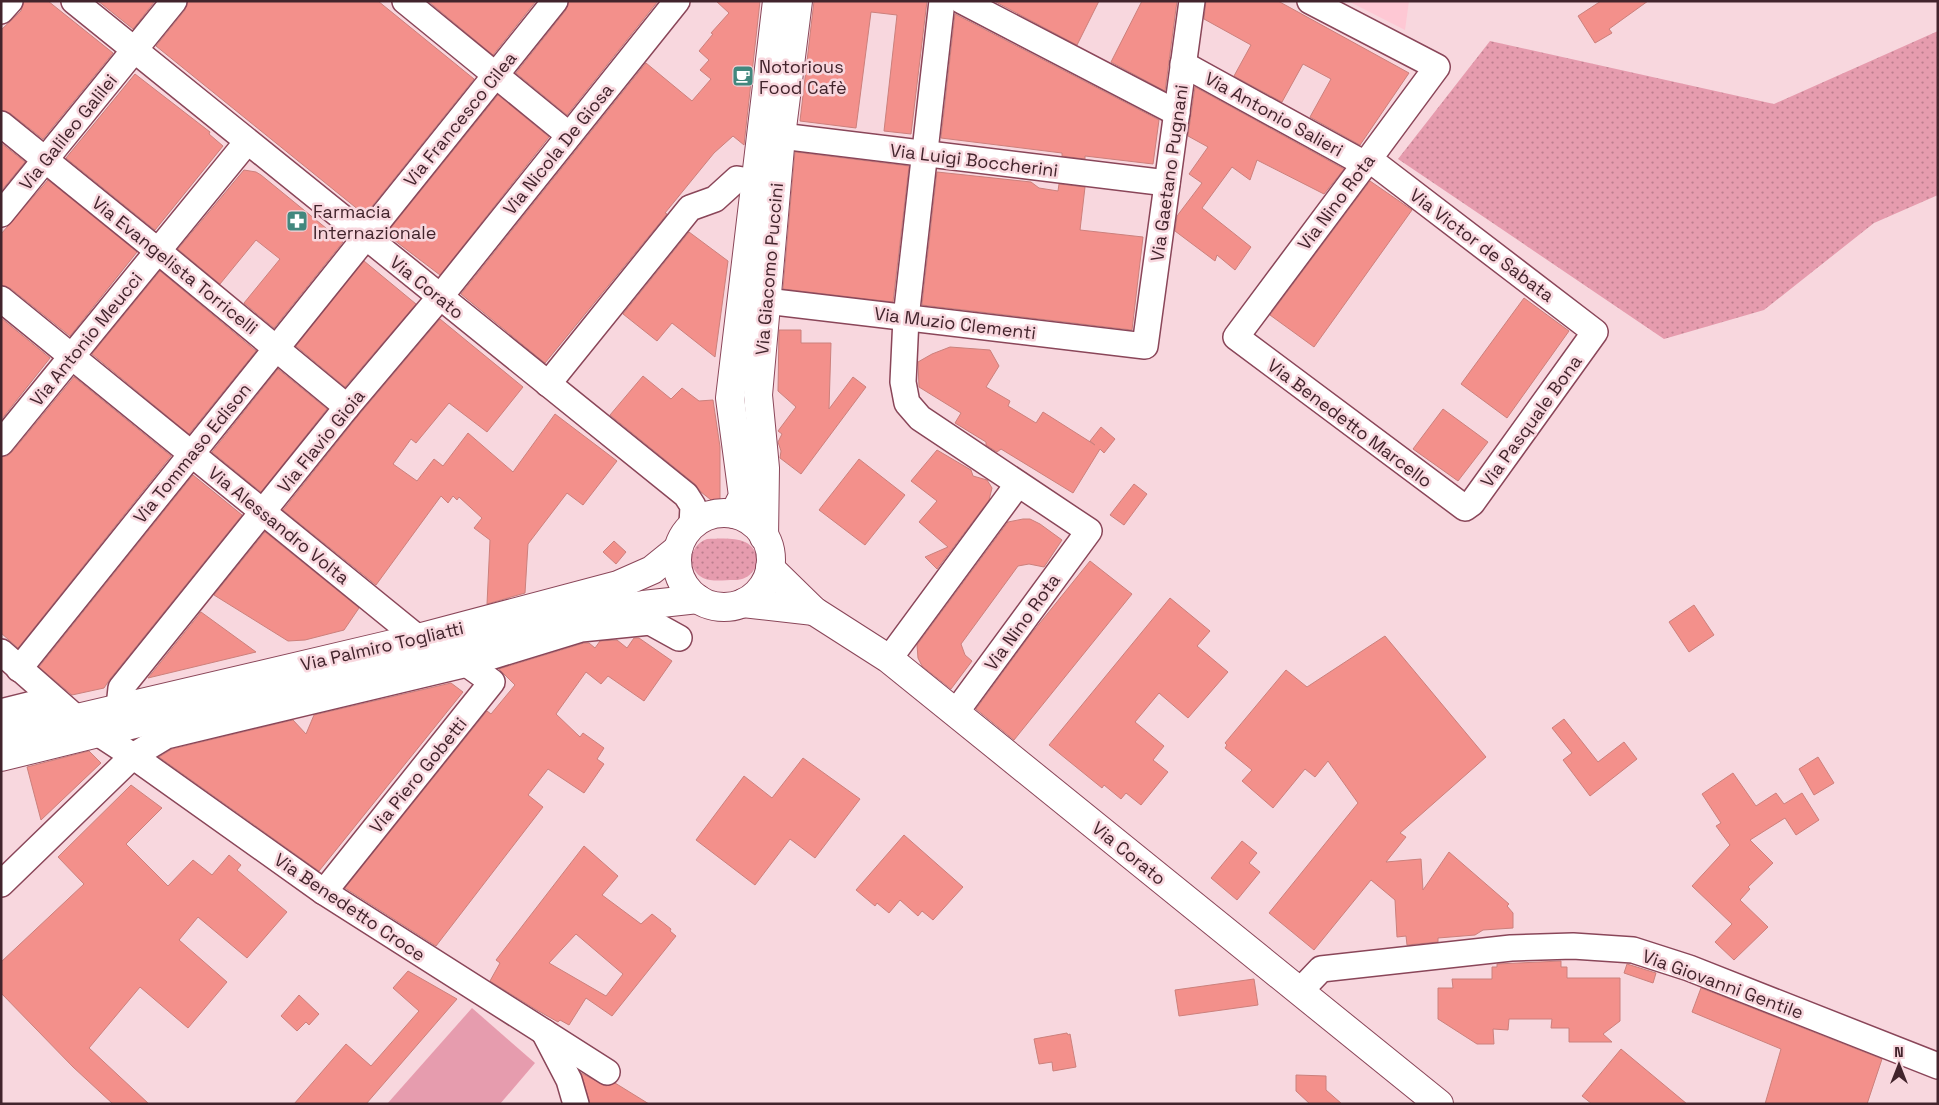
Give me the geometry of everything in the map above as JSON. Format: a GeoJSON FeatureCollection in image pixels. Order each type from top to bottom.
{"type":"FeatureCollection","features":[{"type":"Feature","properties":{"kind":"main road","name":"Via Giacomo Puccini"},"geometry":{"type":"LineString","coordinates":[[734,514],[743,496],[730,398],[778,1]]}},
{"type":"Feature","properties":{"kind":"main road","name":"Via Giacomo Puccini"},"geometry":{"type":"LineString","coordinates":[[764,537],[765,468],[758,395],[781,136],[798,1]]}},
{"type":"Feature","properties":{"kind":"main road"},"geometry":{"type":"LineString","coordinates":[[698,599],[687,590],[680,577],[677,563],[678,549],[684,536],[692,526],[703,518],[715,514],[734,514],[746,519],[757,527],[764,537],[770,552],[770,568],[765,582],[756,594],[743,603]]}},
{"type":"Feature","properties":{"kind":"main road","name":"Via Palmiro Togliatti"},"geometry":{"type":"LineString","coordinates":[[1,736],[418,638],[618,585],[652,570],[678,549]]}},
{"type":"Feature","properties":{"kind":"main road","name":"Via Corato"},"geometry":{"type":"LineString","coordinates":[[770,568],[814,611],[889,659],[1439,1104]]}},
{"type":"Feature","properties":{"kind":"main road","name":"Via Corato"},"geometry":{"type":"LineString","coordinates":[[698,599],[712,606],[728,606],[743,603],[814,611]]}},
{"type":"Feature","properties":{"kind":"main road","name":"Via Palmiro Togliatti"},"geometry":{"type":"LineString","coordinates":[[1,757],[384,667],[596,612],[698,599]]}},
{"type":"Feature","properties":{"kind":"main road"},"geometry":{"type":"LineString","coordinates":[[76,717],[98,733]]}},
{"type":"Feature","properties":{"kind":"street"},"geometry":{"type":"LineString","coordinates":[[1,11],[10,1]]}},
{"type":"Feature","properties":{"kind":"street","name":"Via Corato"},"geometry":{"type":"LineString","coordinates":[[74,1],[686,495],[693,506],[692,526]]}},
{"type":"Feature","properties":{"kind":"street","name":"Via Galileo Galilei"},"geometry":{"type":"LineString","coordinates":[[1,214],[174,1]]}},
{"type":"Feature","properties":{"kind":"street"},"geometry":{"type":"LineString","coordinates":[[405,1],[569,135]]}},
{"type":"Feature","properties":{"kind":"street","name":"Via Francesco Cilea"},"geometry":{"type":"LineString","coordinates":[[365,237],[555,1]]}},
{"type":"Feature","properties":{"kind":"street","name":"Via Nicola De Giosa"},"geometry":{"type":"LineString","coordinates":[[440,297],[677,1]]}},
{"type":"Feature","properties":{"kind":"street"},"geometry":{"type":"LineString","coordinates":[[889,659],[1018,484],[920,418],[907,403],[903,382],[906,318],[942,1]]}},
{"type":"Feature","properties":{"kind":"street"},"geometry":{"type":"LineString","coordinates":[[962,1],[1177,113]]}},
{"type":"Feature","properties":{"kind":"street","name":"Via Gaetano Pugnani"},"geometry":{"type":"LineString","coordinates":[[1145,346],[1192,1]]}},
{"type":"Feature","properties":{"kind":"street","name":"Via Nino Rota"},"geometry":{"type":"LineString","coordinates":[[1236,337],[1437,67],[1310,1]]}},
{"type":"Feature","properties":{"kind":"street","name":"Via Antonio Salieri"},"geometry":{"type":"LineString","coordinates":[[1183,64],[1367,162]]}},
{"type":"Feature","properties":{"kind":"street","name":"Via Evangelista Torricelli"},"geometry":{"type":"LineString","coordinates":[[1,124],[347,407]]}},
{"type":"Feature","properties":{"kind":"street","name":"Via Luigi Boccherini"},"geometry":{"type":"LineString","coordinates":[[781,136],[1167,183]]}},
{"type":"Feature","properties":{"kind":"street","name":"Via Antonio Meucci"},"geometry":{"type":"LineString","coordinates":[[1,443],[247,142]]}},
{"type":"Feature","properties":{"kind":"street","name":"Via Victor de Sabata"},"geometry":{"type":"LineString","coordinates":[[1367,162],[1595,332]]}},
{"type":"Feature","properties":{"kind":"street"},"geometry":{"type":"LineString","coordinates":[[548,384],[690,208],[715,199],[737,179],[756,182]]}},
{"type":"Feature","properties":{"kind":"street","name":"Via Tommaso Edison"},"geometry":{"type":"LineString","coordinates":[[10,660],[191,454],[365,237]]}},
{"type":"Feature","properties":{"kind":"street","name":"Via Flavio Gioia"},"geometry":{"type":"LineString","coordinates":[[119,707],[121,688],[347,407],[440,297]]}},
{"type":"Feature","properties":{"kind":"street","name":"Via Alessandro Volta"},"geometry":{"type":"LineString","coordinates":[[1,299],[418,638]]}},
{"type":"Feature","properties":{"kind":"street","name":"Via Muzio Clementi"},"geometry":{"type":"LineString","coordinates":[[766,301],[1145,346]]}},
{"type":"Feature","properties":{"kind":"street","name":"Via Pasquale Bona"},"geometry":{"type":"LineString","coordinates":[[1465,508],[1472,503],[1595,332]]}},
{"type":"Feature","properties":{"kind":"street","name":"Via Benedetto Marcello"},"geometry":{"type":"LineString","coordinates":[[1236,337],[1465,508]]}},
{"type":"Feature","properties":{"kind":"street","name":"Via Nino Rota"},"geometry":{"type":"LineString","coordinates":[[956,712],[1089,531],[1018,484]]}},
{"type":"Feature","properties":{"kind":"street"},"geometry":{"type":"LineString","coordinates":[[1,884],[133,756],[166,736],[467,664],[581,629],[650,622],[679,638]]}},
{"type":"Feature","properties":{"kind":"street"},"geometry":{"type":"LineString","coordinates":[[10,660],[76,717]]}},
{"type":"Feature","properties":{"kind":"street","name":"Via Piero Gobetti"},"geometry":{"type":"LineString","coordinates":[[324,892],[492,682],[467,664]]}},
{"type":"Feature","properties":{"kind":"street"},"geometry":{"type":"LineString","coordinates":[[1,712],[53,698]]}},
{"type":"Feature","properties":{"kind":"street","name":"Via Benedetto Croce"},"geometry":{"type":"LineString","coordinates":[[98,733],[324,892],[607,1072]]}},
{"type":"Feature","properties":{"kind":"street","name":"Via Giovanni Gentile"},"geometry":{"type":"LineString","coordinates":[[1300,991],[1321,969],[1511,948],[1572,946],[1633,950],[1689,968],[1938,1066]]}},
{"type":"Feature","properties":{"kind":"street"},"geometry":{"type":"LineString","coordinates":[[544,1032],[569,1080],[576,1104]]}},
{"type":"Feature","properties":{"kind":"shaded area"},"geometry":{"type":"Polygon","coordinates":[[[1348,1],[1409,1],[1405,30],[1348,1]]]}},
{"type":"Feature","properties":{"kind":"shaded area"},"geometry":{"type":"Polygon","coordinates":[[[1938,31],[1938,195],[1874,223],[1764,310],[1664,339],[1398,159],[1490,41],[1774,104],[1938,31]]]}},
{"type":"Feature","properties":{"kind":"shaded area"},"geometry":{"type":"Polygon","coordinates":[[[707,539],[731,539],[745,542],[755,552],[757,559],[753,571],[742,579],[714,580],[703,578],[694,569],[692,557],[696,546],[707,539]]]}},
{"type":"Feature","properties":{"kind":"shaded area"},"geometry":{"type":"Polygon","coordinates":[[[472,1008],[535,1063],[500,1104],[387,1104],[472,1008]]]}},
{"type":"Feature","properties":{"kind":"building"},"geometry":{"type":"Polygon","coordinates":[[[24,1],[48,1],[113,53],[43,139],[10,113],[1,110],[1,30],[21,11],[24,1]]]}},
{"type":"Feature","properties":{"kind":"building"},"geometry":{"type":"Polygon","coordinates":[[[98,1],[155,1],[133,29],[98,1]]]}},
{"type":"Feature","properties":{"kind":"building"},"geometry":{"type":"Polygon","coordinates":[[[188,1],[378,1],[474,79],[365,215],[156,46],[185,10],[188,1]]]}},
{"type":"Feature","properties":{"kind":"building"},"geometry":{"type":"Polygon","coordinates":[[[428,1],[536,1],[493,55],[428,1]]]}},
{"type":"Feature","properties":{"kind":"building"},"geometry":{"type":"Polygon","coordinates":[[[569,1],[658,1],[567,115],[516,73],[566,10],[569,1]]]}},
{"type":"Feature","properties":{"kind":"building"},"geometry":{"type":"Polygon","coordinates":[[[716,1],[760,1],[744,145],[733,136],[714,153],[665,213],[667,214],[545,363],[461,294],[646,63],[692,101],[711,79],[700,70],[709,60],[699,51],[713,34],[711,33],[729,13],[716,1]]]}},
{"type":"Feature","properties":{"kind":"building"},"geometry":{"type":"Polygon","coordinates":[[[814,1],[927,1],[911,134],[884,131],[897,15],[871,12],[856,128],[800,121],[814,1]]]}},
{"type":"Feature","properties":{"kind":"building"},"geometry":{"type":"Polygon","coordinates":[[[994,1],[1099,1],[1077,45],[994,1]]]}},
{"type":"Feature","properties":{"kind":"building"},"geometry":{"type":"Polygon","coordinates":[[[1142,1],[1177,1],[1165,91],[1111,62],[1142,1]]]}},
{"type":"Feature","properties":{"kind":"building"},"geometry":{"type":"Polygon","coordinates":[[[1206,1],[1278,1],[1409,73],[1360,145],[1310,117],[1331,79],[1303,64],[1282,102],[1234,76],[1251,45],[1204,19],[1206,1]]]}},
{"type":"Feature","properties":{"kind":"building"},"geometry":{"type":"Polygon","coordinates":[[[1601,1],[1648,1],[1609,29],[1612,33],[1595,43],[1578,16],[1601,1]]]}},
{"type":"Feature","properties":{"kind":"building"},"geometry":{"type":"Polygon","coordinates":[[[955,14],[1159,120],[1153,164],[1085,156],[1085,159],[1062,156],[1062,153],[941,138],[955,14]]]}},
{"type":"Feature","properties":{"kind":"building"},"geometry":{"type":"Polygon","coordinates":[[[135,74],[210,132],[209,134],[223,146],[155,230],[66,158],[135,74]]]}},
{"type":"Feature","properties":{"kind":"building"},"geometry":{"type":"Polygon","coordinates":[[[1195,87],[1344,169],[1324,194],[1257,160],[1250,180],[1232,167],[1202,208],[1251,247],[1235,270],[1217,255],[1215,261],[1175,231],[1177,216],[1202,183],[1189,174],[1208,147],[1188,136],[1195,87]]]}},
{"type":"Feature","properties":{"kind":"building"},"geometry":{"type":"Polygon","coordinates":[[[498,95],[549,137],[440,275],[386,234],[498,95]]]}},
{"type":"Feature","properties":{"kind":"building"},"geometry":{"type":"Polygon","coordinates":[[[1,143],[25,162],[1,191],[1,143]]]}},
{"type":"Feature","properties":{"kind":"building"},"geometry":{"type":"Polygon","coordinates":[[[795,152],[909,166],[893,302],[783,289],[795,152]]]}},
{"type":"Feature","properties":{"kind":"building"},"geometry":{"type":"Polygon","coordinates":[[[244,170],[261,175],[343,242],[274,328],[244,303],[280,259],[256,240],[220,284],[178,249],[244,170]]]}},
{"type":"Feature","properties":{"kind":"building"},"geometry":{"type":"Polygon","coordinates":[[[937,172],[1031,182],[1039,188],[1058,191],[1059,184],[1085,187],[1080,230],[1143,237],[1132,330],[922,305],[937,172]]]}},
{"type":"Feature","properties":{"kind":"building"},"geometry":{"type":"Polygon","coordinates":[[[48,180],[137,252],[70,336],[10,288],[1,285],[1,234],[48,180]]]}},
{"type":"Feature","properties":{"kind":"building"},"geometry":{"type":"Polygon","coordinates":[[[1370,181],[1412,210],[1314,347],[1270,315],[1370,181]]]}},
{"type":"Feature","properties":{"kind":"building"},"geometry":{"type":"Polygon","coordinates":[[[689,232],[728,261],[715,357],[672,323],[657,341],[623,314],[689,232]]]}},
{"type":"Feature","properties":{"kind":"building"},"geometry":{"type":"Polygon","coordinates":[[[364,261],[416,304],[345,387],[296,346],[364,261]]]}},
{"type":"Feature","properties":{"kind":"building"},"geometry":{"type":"Polygon","coordinates":[[[160,271],[256,351],[189,434],[92,354],[160,271]]]}},
{"type":"Feature","properties":{"kind":"building"},"geometry":{"type":"Polygon","coordinates":[[[1524,298],[1569,331],[1507,418],[1461,384],[1524,298]]]}},
{"type":"Feature","properties":{"kind":"building"},"geometry":{"type":"Polygon","coordinates":[[[1,318],[50,358],[1,420],[1,318]]]}},
{"type":"Feature","properties":{"kind":"building"},"geometry":{"type":"Polygon","coordinates":[[[440,319],[523,387],[487,432],[449,403],[416,443],[411,439],[393,464],[417,481],[434,459],[443,466],[468,433],[513,472],[555,414],[617,461],[583,505],[567,493],[528,544],[525,593],[487,604],[490,540],[474,528],[482,518],[459,497],[457,500],[453,496],[448,503],[441,496],[376,585],[283,510],[358,416],[440,319]]]}},
{"type":"Feature","properties":{"kind":"building"},"geometry":{"type":"Polygon","coordinates":[[[779,330],[801,330],[801,343],[831,343],[829,409],[853,377],[866,387],[801,474],[780,458],[781,451],[778,442],[782,434],[778,431],[796,407],[778,391],[779,330]]]}},
{"type":"Feature","properties":{"kind":"building"},"geometry":{"type":"Polygon","coordinates":[[[950,347],[990,350],[999,366],[986,387],[1010,401],[1008,406],[1036,423],[1043,412],[1095,445],[1090,441],[1101,427],[1115,439],[1104,453],[1100,449],[1073,493],[1001,449],[997,452],[986,445],[986,442],[955,423],[961,413],[919,387],[918,362],[950,347]]]}},
{"type":"Feature","properties":{"kind":"building"},"geometry":{"type":"Polygon","coordinates":[[[278,369],[327,409],[261,492],[212,452],[278,369]]]}},
{"type":"Feature","properties":{"kind":"building"},"geometry":{"type":"Polygon","coordinates":[[[643,376],[671,399],[682,388],[699,401],[713,400],[720,447],[720,507],[701,492],[695,484],[610,415],[643,376]]]}},
{"type":"Feature","properties":{"kind":"building"},"geometry":{"type":"Polygon","coordinates":[[[74,377],[171,456],[18,648],[1,633],[1,457],[7,456],[12,452],[74,377]]]}},
{"type":"Feature","properties":{"kind":"building"},"geometry":{"type":"Polygon","coordinates":[[[1443,409],[1488,442],[1458,481],[1413,449],[1443,409]]]}},
{"type":"Feature","properties":{"kind":"building"},"geometry":{"type":"Polygon","coordinates":[[[937,450],[971,470],[973,476],[987,480],[992,488],[989,500],[937,569],[925,557],[948,547],[919,522],[937,501],[911,481],[937,450]]]}},
{"type":"Feature","properties":{"kind":"building"},"geometry":{"type":"Polygon","coordinates":[[[859,459],[905,495],[865,545],[819,510],[859,459]]]}},
{"type":"Feature","properties":{"kind":"building"},"geometry":{"type":"Polygon","coordinates":[[[193,475],[242,515],[104,688],[72,695],[39,667],[193,475]]]}},
{"type":"Feature","properties":{"kind":"building"},"geometry":{"type":"Polygon","coordinates":[[[1134,484],[1147,494],[1124,525],[1110,515],[1134,484]]]}},
{"type":"Feature","properties":{"kind":"building"},"geometry":{"type":"Polygon","coordinates":[[[1030,519],[1040,524],[1062,540],[1044,567],[1029,564],[1018,566],[961,644],[965,655],[972,661],[951,689],[922,666],[918,658],[917,645],[1008,522],[1030,519]]]}},
{"type":"Feature","properties":{"kind":"building"},"geometry":{"type":"Polygon","coordinates":[[[265,532],[359,608],[344,630],[305,640],[288,641],[214,595],[265,532]]]}},
{"type":"Feature","properties":{"kind":"building"},"geometry":{"type":"Polygon","coordinates":[[[614,541],[626,552],[616,564],[603,552],[614,541]]]}},
{"type":"Feature","properties":{"kind":"building"},"geometry":{"type":"Polygon","coordinates":[[[1090,561],[1132,594],[1014,740],[976,709],[1031,634],[1090,561]]]}},
{"type":"Feature","properties":{"kind":"building"},"geometry":{"type":"Polygon","coordinates":[[[1170,598],[1210,631],[1197,646],[1228,672],[1188,718],[1159,693],[1135,722],[1164,746],[1153,760],[1168,772],[1141,805],[1126,793],[1121,799],[1104,785],[1102,788],[1049,745],[1170,598]]]}},
{"type":"Feature","properties":{"kind":"building"},"geometry":{"type":"Polygon","coordinates":[[[1694,605],[1714,635],[1689,652],[1669,622],[1694,605]]]}},
{"type":"Feature","properties":{"kind":"building"},"geometry":{"type":"Polygon","coordinates":[[[201,612],[256,652],[148,678],[201,612]]]}},
{"type":"Feature","properties":{"kind":"building"},"geometry":{"type":"Polygon","coordinates":[[[1385,636],[1486,757],[1400,833],[1406,837],[1386,862],[1421,859],[1423,890],[1449,852],[1509,904],[1507,906],[1513,913],[1513,928],[1483,930],[1475,935],[1438,938],[1438,942],[1407,945],[1406,936],[1397,937],[1395,900],[1371,880],[1314,950],[1269,913],[1358,803],[1328,761],[1315,777],[1305,769],[1273,808],[1242,781],[1252,770],[1225,748],[1227,745],[1225,743],[1286,670],[1307,687],[1385,636]]]}},
{"type":"Feature","properties":{"kind":"building"},"geometry":{"type":"Polygon","coordinates":[[[634,638],[639,638],[672,661],[644,701],[608,676],[601,684],[586,672],[556,714],[580,737],[583,733],[604,748],[597,759],[604,764],[584,793],[548,769],[528,795],[543,807],[436,946],[345,888],[487,711],[491,714],[515,685],[499,669],[584,643],[589,643],[595,648],[600,641],[617,640],[627,648],[634,638]]]}},
{"type":"Feature","properties":{"kind":"building"},"geometry":{"type":"Polygon","coordinates":[[[451,683],[463,692],[319,871],[159,757],[172,749],[293,720],[306,734],[314,715],[451,683]]]}},
{"type":"Feature","properties":{"kind":"building"},"geometry":{"type":"Polygon","coordinates":[[[1564,719],[1598,762],[1624,742],[1637,759],[1590,796],[1563,760],[1572,753],[1552,728],[1564,719]]]}},
{"type":"Feature","properties":{"kind":"building"},"geometry":{"type":"Polygon","coordinates":[[[89,751],[101,763],[41,820],[27,767],[89,751]]]}},
{"type":"Feature","properties":{"kind":"building"},"geometry":{"type":"Polygon","coordinates":[[[1818,757],[1834,783],[1814,795],[1799,769],[1818,757]]]}},
{"type":"Feature","properties":{"kind":"building"},"geometry":{"type":"Polygon","coordinates":[[[803,758],[860,799],[815,858],[790,839],[755,885],[696,840],[744,776],[772,798],[803,758]]]}},
{"type":"Feature","properties":{"kind":"building"},"geometry":{"type":"Polygon","coordinates":[[[1733,773],[1756,806],[1776,793],[1784,804],[1802,793],[1819,820],[1796,835],[1785,818],[1750,840],[1773,863],[1748,887],[1750,889],[1740,900],[1768,927],[1734,960],[1715,942],[1732,924],[1692,886],[1730,845],[1716,826],[1721,823],[1702,794],[1733,773]]]}},
{"type":"Feature","properties":{"kind":"building"},"geometry":{"type":"Polygon","coordinates":[[[131,785],[162,808],[126,844],[168,886],[193,860],[212,875],[229,855],[241,865],[237,870],[287,912],[247,958],[198,917],[179,940],[227,982],[188,1028],[140,987],[89,1048],[149,1104],[113,1104],[73,1067],[1,993],[1,962],[84,884],[58,857],[131,785]]]}},
{"type":"Feature","properties":{"kind":"building"},"geometry":{"type":"Polygon","coordinates":[[[904,835],[963,887],[933,920],[922,911],[918,916],[900,900],[889,913],[877,903],[875,906],[856,890],[904,835]]]}},
{"type":"Feature","properties":{"kind":"building"},"geometry":{"type":"Polygon","coordinates":[[[1242,841],[1257,853],[1249,863],[1260,872],[1237,900],[1211,878],[1242,841]]]}},
{"type":"Feature","properties":{"kind":"building"},"geometry":{"type":"Polygon","coordinates":[[[584,846],[618,876],[602,895],[641,924],[652,914],[671,929],[670,931],[676,936],[612,1016],[586,998],[569,1025],[560,1020],[558,1022],[490,981],[500,963],[496,960],[584,846]],[[576,934],[549,963],[606,996],[623,974],[576,934]]]}},
{"type":"Feature","properties":{"kind":"building"},"geometry":{"type":"Polygon","coordinates":[[[1561,961],[1561,967],[1567,967],[1567,978],[1620,978],[1620,1021],[1603,1034],[1612,1042],[1569,1042],[1569,1028],[1551,1028],[1552,1019],[1509,1019],[1508,1030],[1493,1029],[1494,1044],[1477,1044],[1438,1019],[1438,988],[1453,988],[1452,979],[1492,979],[1492,967],[1497,967],[1497,964],[1561,961]]]}},
{"type":"Feature","properties":{"kind":"building"},"geometry":{"type":"Polygon","coordinates":[[[1627,964],[1656,973],[1653,983],[1624,973],[1627,964]]]}},
{"type":"Feature","properties":{"kind":"building"},"geometry":{"type":"Polygon","coordinates":[[[408,971],[457,999],[366,1104],[294,1104],[346,1044],[371,1066],[419,1011],[393,988],[408,971]]]}},
{"type":"Feature","properties":{"kind":"building"},"geometry":{"type":"Polygon","coordinates":[[[1254,979],[1258,1005],[1179,1016],[1175,990],[1254,979]]]}},
{"type":"Feature","properties":{"kind":"building"},"geometry":{"type":"Polygon","coordinates":[[[1701,988],[1882,1059],[1867,1104],[1765,1104],[1781,1049],[1692,1012],[1701,988]]]}},
{"type":"Feature","properties":{"kind":"building"},"geometry":{"type":"Polygon","coordinates":[[[299,995],[319,1014],[309,1025],[306,1022],[297,1031],[281,1016],[299,995]]]}},
{"type":"Feature","properties":{"kind":"building"},"geometry":{"type":"Polygon","coordinates":[[[1067,1033],[1068,1035],[1070,1034],[1076,1067],[1053,1071],[1052,1062],[1039,1064],[1034,1039],[1067,1033]]]}},
{"type":"Feature","properties":{"kind":"building"},"geometry":{"type":"Polygon","coordinates":[[[1621,1049],[1687,1104],[1592,1104],[1582,1096],[1621,1049]]]}},
{"type":"Feature","properties":{"kind":"building"},"geometry":{"type":"Polygon","coordinates":[[[581,1073],[606,1086],[615,1083],[649,1104],[590,1104],[581,1073]]]}},
{"type":"Feature","properties":{"kind":"building"},"geometry":{"type":"Polygon","coordinates":[[[1296,1075],[1326,1076],[1326,1090],[1342,1104],[1310,1104],[1296,1091],[1296,1075]]]}},
{"type":"Feature","properties":{"kind":"place","name":"Notorious Food Cafè"},"geometry":{"type":"Point","coordinates":[743,76]}},
{"type":"Feature","properties":{"kind":"place","name":"Farmacia Internazionale"},"geometry":{"type":"Point","coordinates":[297,221]}}]}
